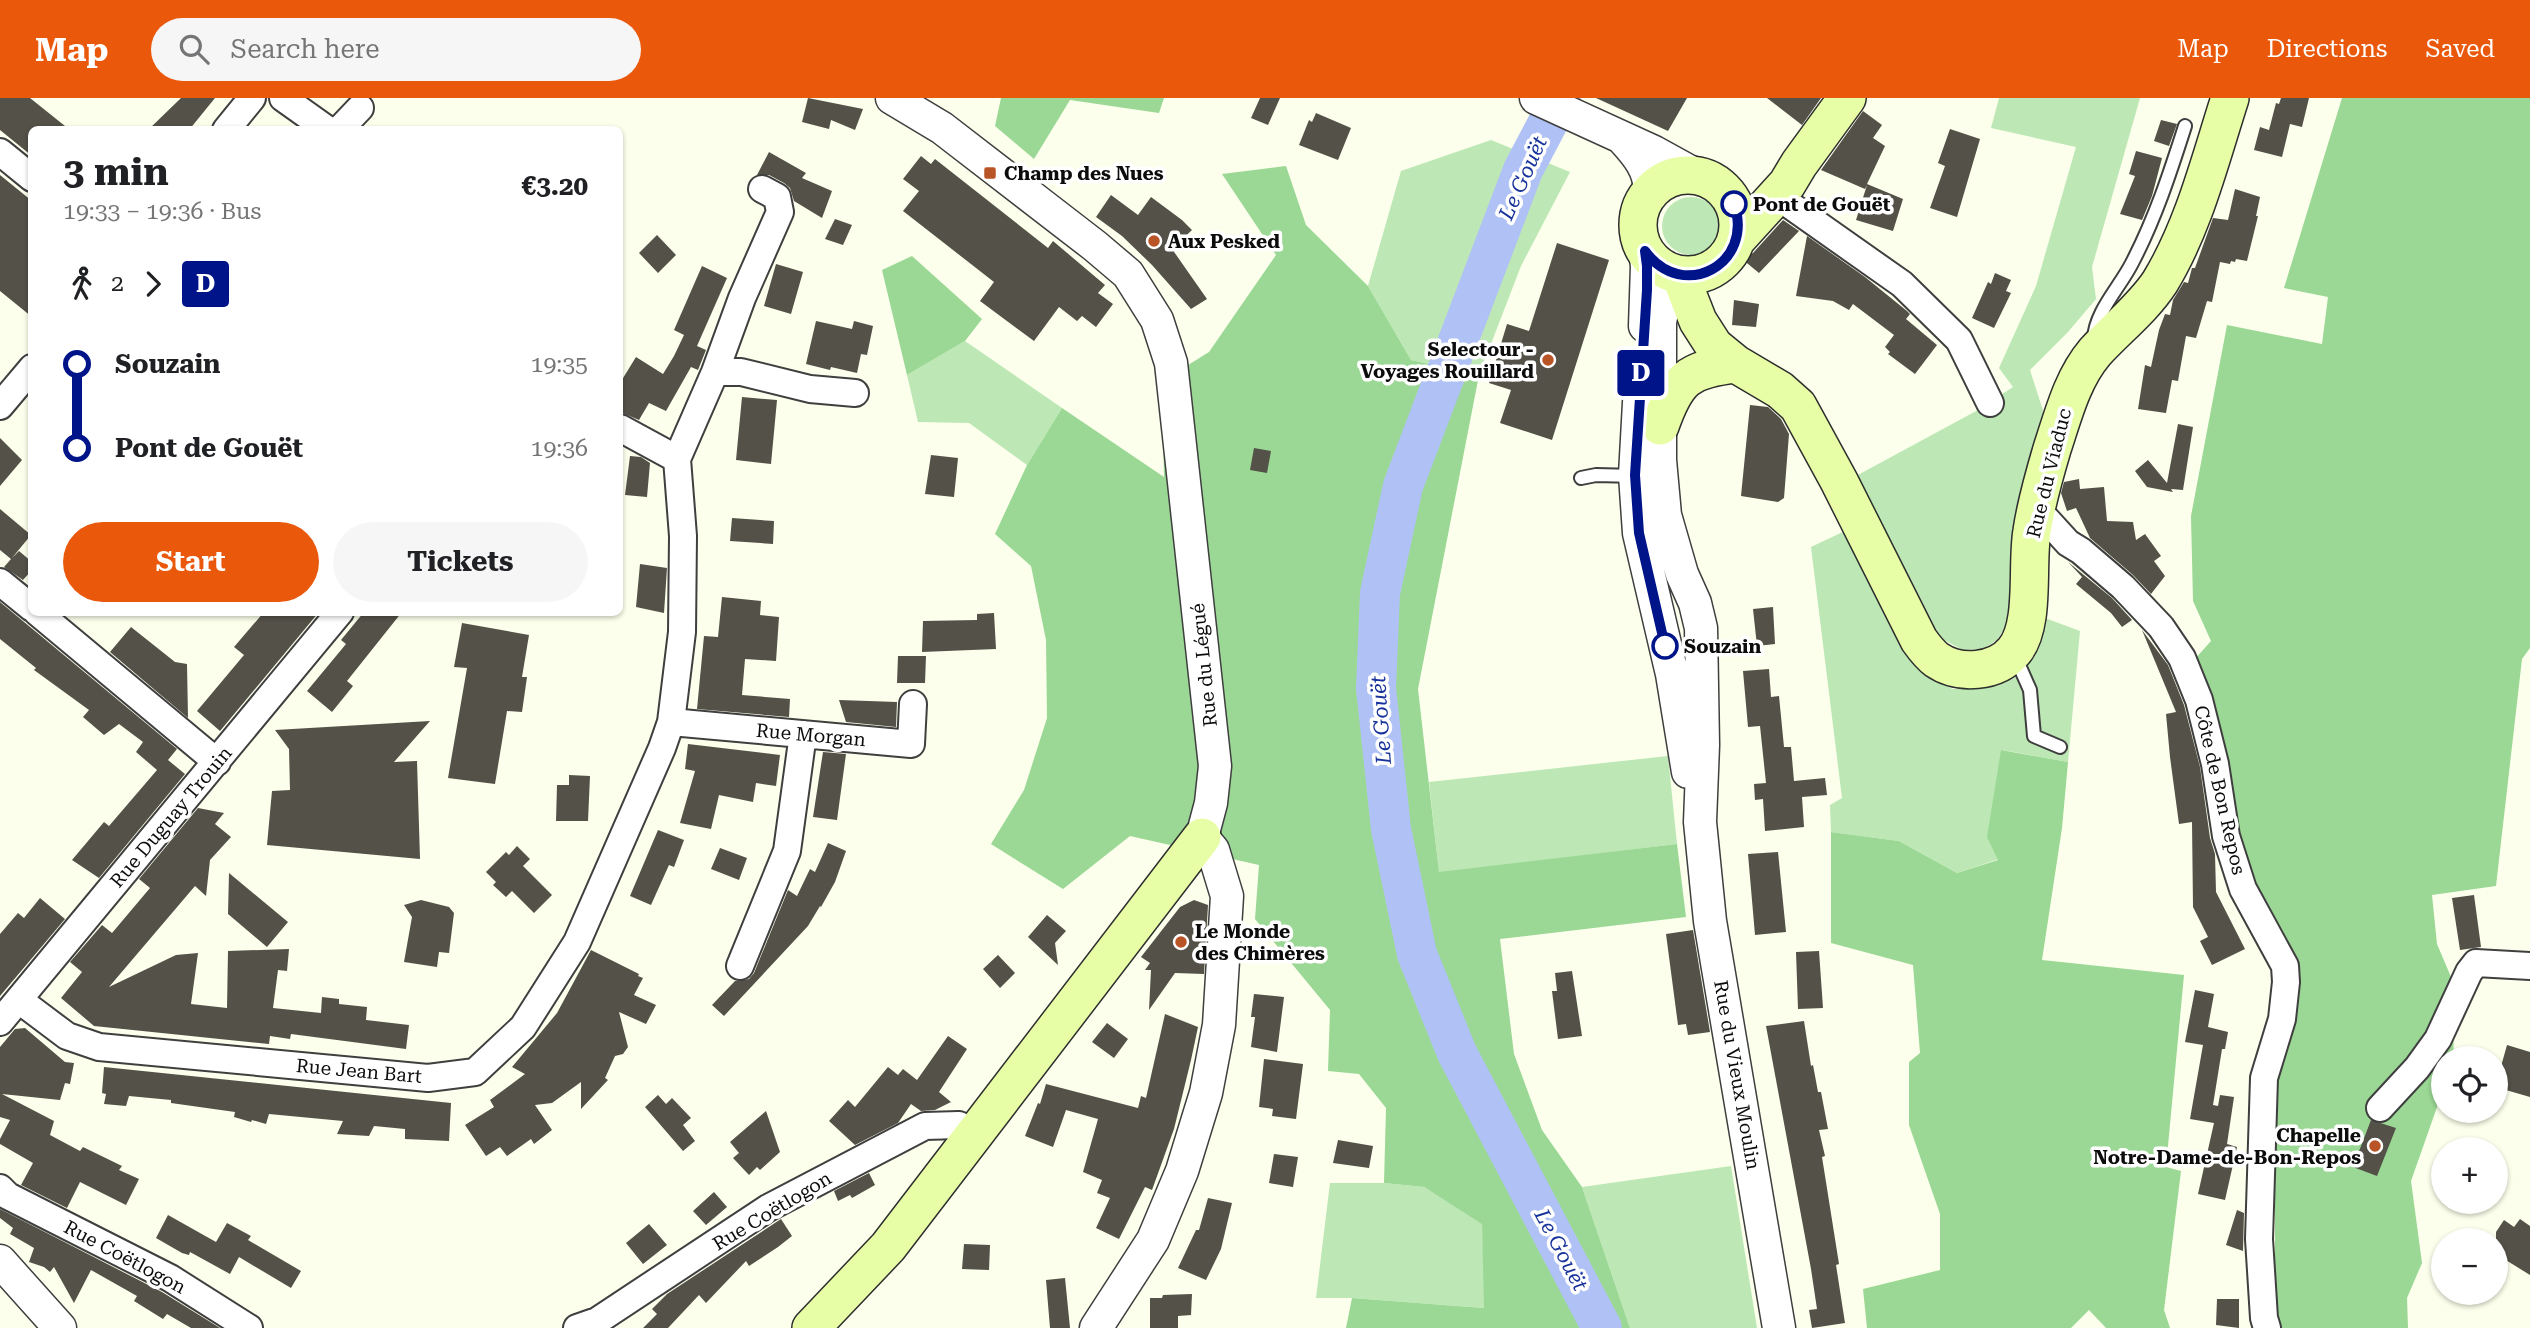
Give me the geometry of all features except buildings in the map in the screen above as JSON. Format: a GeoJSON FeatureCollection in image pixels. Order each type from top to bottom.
{"type":"FeatureCollection","features":[{"type":"Feature","properties":{"kind":"main road"},"geometry":{"type":"LineString","coordinates":[[1799,164],[1763,182],[1734,186],[1674,176],[1665,180],[1649,193],[1639,215],[1640,239],[1645,251],[1659,266],[1679,275],[1703,273],[1715,268],[1725,260],[1737,239],[1777,196],[1847,98]]}},
{"type":"Feature","properties":{"kind":"main road","name":"Rue du Viaduc"},"geometry":{"type":"LineString","coordinates":[[2014,653],[2026,624],[2031,534],[2035,514],[2067,401],[2093,354],[2157,286],[2172,261],[2184,236],[2230,98]]}},
{"type":"Feature","properties":{"kind":"main road"},"geometry":{"type":"LineString","coordinates":[[1707,180],[1728,194],[1738,215],[1737,239]]}},
{"type":"Feature","properties":{"kind":"main road"},"geometry":{"type":"LineString","coordinates":[[1707,335],[1709,298],[1715,268]]}},
{"type":"Feature","properties":{"kind":"main road"},"geometry":{"type":"LineString","coordinates":[[1679,275],[1681,284],[1714,346],[1736,364],[1780,390],[1798,406],[1839,481],[1907,619],[1919,640],[1935,659],[1952,668],[1974,671],[1993,665],[2014,653]]}},
{"type":"Feature","properties":{"kind":"main road"},"geometry":{"type":"LineString","coordinates":[[1660,426],[1675,390],[1687,377],[1702,370],[1736,364]]}},
{"type":"Feature","properties":{"kind":"main road"},"geometry":{"type":"LineString","coordinates":[[811,1328],[888,1247],[1202,837]]}},
{"type":"Feature","properties":{"kind":"street"},"geometry":{"type":"LineString","coordinates":[[229,126],[252,98]]}},
{"type":"Feature","properties":{"kind":"street"},"geometry":{"type":"LineString","coordinates":[[283,98],[322,126]]}},
{"type":"Feature","properties":{"kind":"street","name":"Rue du Légué"},"geometry":{"type":"LineString","coordinates":[[892,98],[942,128],[1095,246],[1128,274],[1157,320],[1171,363],[1175,387],[1215,766],[1211,803],[1202,837]]}},
{"type":"Feature","properties":{"kind":"street"},"geometry":{"type":"LineString","coordinates":[[1538,99],[1654,152],[1707,180]]}},
{"type":"Feature","properties":{"kind":"street"},"geometry":{"type":"LineString","coordinates":[[343,126],[360,108]]}},
{"type":"Feature","properties":{"kind":"street"},"geometry":{"type":"LineString","coordinates":[[1623,139],[1646,170],[1650,184],[1649,193]]}},
{"type":"Feature","properties":{"kind":"street"},"geometry":{"type":"LineString","coordinates":[[0,152],[28,174]]}},
{"type":"Feature","properties":{"kind":"street"},"geometry":{"type":"LineString","coordinates":[[623,430],[677,459],[780,212],[777,197],[762,189]]}},
{"type":"Feature","properties":{"kind":"street"},"geometry":{"type":"LineString","coordinates":[[1777,196],[1902,284],[1959,340],[1990,403]]}},
{"type":"Feature","properties":{"kind":"street","name":"Rue du Vieux Moulin"},"geometry":{"type":"LineString","coordinates":[[1645,251],[1647,290],[1635,475],[1639,533],[1672,674],[1682,748],[1700,822],[1710,921],[1779,1328]]}},
{"type":"Feature","properties":{"kind":"street","name":"Rue du Vieux Moulin"},"geometry":{"type":"LineString","coordinates":[[1679,275],[1664,297],[1660,322],[1660,460],[1665,515],[1701,628],[1703,745],[1700,822]]}},
{"type":"Feature","properties":{"kind":"street"},"geometry":{"type":"LineString","coordinates":[[715,372],[741,372],[810,389],[855,393]]}},
{"type":"Feature","properties":{"kind":"street"},"geometry":{"type":"LineString","coordinates":[[0,406],[28,373]]}},
{"type":"Feature","properties":{"kind":"street","name":"Rue Jean Bart"},"geometry":{"type":"LineString","coordinates":[[19,1000],[68,1036],[99,1047],[428,1078],[475,1072],[523,1027],[577,943],[671,722],[682,632],[683,536],[677,459]]}},
{"type":"Feature","properties":{"kind":"street","name":"Côte de Bon Repos"},"geometry":{"type":"LineString","coordinates":[[2035,514],[2047,520],[2068,543],[2123,587],[2161,627],[2182,658],[2199,700],[2215,764],[2226,836],[2243,889],[2285,966],[2282,1018],[2264,1078],[2259,1240],[2263,1318],[2267,1328]]}},
{"type":"Feature","properties":{"kind":"street"},"geometry":{"type":"LineString","coordinates":[[0,582],[28,605]]}},
{"type":"Feature","properties":{"kind":"street"},"geometry":{"type":"LineString","coordinates":[[42,616],[217,762]]}},
{"type":"Feature","properties":{"kind":"street","name":"Rue Duguay Trouin"},"geometry":{"type":"LineString","coordinates":[[0,1022],[338,616]]}},
{"type":"Feature","properties":{"kind":"street","name":"Rue Morgan"},"geometry":{"type":"LineString","coordinates":[[671,722],[911,744],[913,704]]}},
{"type":"Feature","properties":{"kind":"street"},"geometry":{"type":"LineString","coordinates":[[740,965],[786,850],[803,734]]}},
{"type":"Feature","properties":{"kind":"street"},"geometry":{"type":"LineString","coordinates":[[1096,1328],[1153,1240],[1182,1171],[1206,1093],[1219,1025],[1227,896],[1213,850],[1202,837]]}},
{"type":"Feature","properties":{"kind":"street"},"geometry":{"type":"LineString","coordinates":[[2380,1108],[2417,1068],[2438,1039],[2469,972],[2476,963],[2530,966]]}},
{"type":"Feature","properties":{"kind":"street","name":"Rue Coëtlogon"},"geometry":{"type":"LineString","coordinates":[[577,1328],[597,1321],[768,1208],[925,1126],[959,1125],[976,1132]]}},
{"type":"Feature","properties":{"kind":"street","name":"Rue Coëtlogon"},"geometry":{"type":"LineString","coordinates":[[0,1188],[8,1196],[170,1278],[249,1328]]}},
{"type":"Feature","properties":{"kind":"street"},"geometry":{"type":"LineString","coordinates":[[0,1261],[60,1328]]}},
{"type":"Feature","properties":{"kind":"lane"},"geometry":{"type":"LineString","coordinates":[[2093,354],[2095,326],[2132,264],[2164,193],[2185,126]]}},
{"type":"Feature","properties":{"kind":"lane"},"geometry":{"type":"LineString","coordinates":[[1581,478],[1596,475],[1635,475],[1642,478],[1647,485],[1651,514]]}},
{"type":"Feature","properties":{"kind":"lane","name":"Rue du Vieux Moulin"},"geometry":{"type":"LineString","coordinates":[[1655,528],[1682,574]]}},
{"type":"Feature","properties":{"kind":"lane"},"geometry":{"type":"LineString","coordinates":[[2014,653],[2030,690],[2034,736],[2060,747]]}},
{"type":"Feature","properties":{"kind":"green space"},"geometry":{"type":"Polygon","coordinates":[[[1001,98],[1164,98],[1159,113],[1070,100],[1034,159],[995,126],[1001,98]]]}},
{"type":"Feature","properties":{"kind":"green space"},"geometry":{"type":"Polygon","coordinates":[[[1999,98],[2140,98],[2092,267],[2096,299],[2030,370],[2046,420],[2008,621],[1998,639],[1984,649],[1963,650],[1942,639],[1925,623],[1856,476],[1978,410],[2013,387],[1999,368],[2036,286],[2076,147],[1991,128],[1999,98]]]}},
{"type":"Feature","properties":{"kind":"green space"},"geometry":{"type":"Polygon","coordinates":[[[2342,98],[2530,98],[2530,648],[2522,659],[2496,886],[2432,895],[2437,944],[2451,977],[2454,1046],[2431,1046],[2431,1123],[2411,1181],[2422,1263],[2407,1298],[2408,1328],[2281,1328],[2275,1310],[2275,1084],[2298,1004],[2294,958],[2241,863],[2194,660],[2211,641],[2193,601],[2191,516],[2227,325],[2322,344],[2328,297],[2284,288],[2342,98]]]}},
{"type":"Feature","properties":{"kind":"green space"},"geometry":{"type":"Polygon","coordinates":[[[1491,140],[1570,172],[1521,266],[1479,375],[1411,360],[1368,286],[1401,171],[1491,140]]]}},
{"type":"Feature","properties":{"kind":"green space"},"geometry":{"type":"Polygon","coordinates":[[[1286,166],[1306,225],[1368,286],[1411,360],[1479,375],[1418,689],[1439,872],[1677,844],[1686,917],[1500,939],[1514,1054],[1542,1130],[1582,1187],[1630,1328],[1346,1328],[1352,1298],[1484,1308],[1482,1224],[1424,1187],[1384,1183],[1386,1108],[1359,1074],[1328,1071],[1330,1010],[1255,919],[1259,865],[1130,836],[1063,889],[991,844],[1024,790],[1047,718],[1046,640],[1031,566],[995,534],[1027,465],[1062,408],[1164,477],[1163,423],[1156,385],[1209,352],[1276,255],[1222,174],[1286,166]]]}},
{"type":"Feature","properties":{"kind":"green space"},"geometry":{"type":"Polygon","coordinates":[[[1691,197],[1702,199],[1715,210],[1720,226],[1718,237],[1707,250],[1691,255],[1680,253],[1667,242],[1662,226],[1664,215],[1675,202],[1691,197]]]}},
{"type":"Feature","properties":{"kind":"green space"},"geometry":{"type":"Polygon","coordinates":[[[912,256],[982,319],[965,341],[907,375],[882,270],[912,256]]]}},
{"type":"Feature","properties":{"kind":"green space"},"geometry":{"type":"Polygon","coordinates":[[[965,341],[1062,408],[1027,465],[969,423],[918,422],[907,375],[965,341]]]}},
{"type":"Feature","properties":{"kind":"green space"},"geometry":{"type":"Polygon","coordinates":[[[1847,530],[1916,662],[1952,689],[1987,688],[2015,678],[2045,618],[2080,631],[2068,762],[2002,750],[1999,859],[1957,873],[1899,841],[1831,832],[1830,805],[1842,798],[1811,547],[1847,530]]]}},
{"type":"Feature","properties":{"kind":"green space"},"geometry":{"type":"Polygon","coordinates":[[[2001,750],[2068,762],[2062,828],[2042,960],[2184,975],[2166,1167],[2181,1171],[2164,1310],[2170,1328],[2106,1328],[2089,1310],[2071,1328],[1867,1328],[1863,1289],[1940,1270],[1940,1214],[1909,1125],[1909,1062],[1920,1053],[1913,965],[1831,943],[1831,832],[1899,841],[1957,873],[1998,860],[1987,837],[2001,750]]]}},
{"type":"Feature","properties":{"kind":"green space"},"geometry":{"type":"Polygon","coordinates":[[[1668,756],[1677,844],[1439,873],[1429,782],[1668,756]]]}},
{"type":"Feature","properties":{"kind":"green space"},"geometry":{"type":"Polygon","coordinates":[[[1731,1166],[1757,1328],[1630,1328],[1582,1187],[1731,1166]]]}},
{"type":"Feature","properties":{"kind":"green space"},"geometry":{"type":"Polygon","coordinates":[[[1330,1183],[1384,1183],[1424,1187],[1482,1223],[1485,1308],[1352,1298],[1316,1298],[1330,1183]]]}},
{"type":"Feature","properties":{"kind":"waterway","name":"Le Gouët"},"geometry":{"type":"LineString","coordinates":[[1561,98],[1523,170],[1403,486],[1380,593],[1376,688],[1391,829],[1417,954],[1457,1053],[1602,1328]]}},
{"type":"Feature","properties":{"kind":"bus line","name":"D"},"geometry":{"type":"LineString","coordinates":[[1665,646],[1639,533],[1635,475],[1647,290],[1645,251],[1659,266],[1680,275],[1691,276],[1715,268],[1725,260],[1737,239],[1738,215],[1734,204]]}},
{"type":"Feature","properties":{"kind":"place","name":"Champ des Nues"},"geometry":{"type":"Point","coordinates":[990,173]}},
{"type":"Feature","properties":{"kind":"place","name":"Pont de Gouët"},"geometry":{"type":"Point","coordinates":[1734,204]}},
{"type":"Feature","properties":{"kind":"place","name":"Aux Pesked"},"geometry":{"type":"Point","coordinates":[1154,241]}},
{"type":"Feature","properties":{"kind":"place","name":"Selectour - Voyages Rouillard"},"geometry":{"type":"Point","coordinates":[1548,360]}},
{"type":"Feature","properties":{"kind":"place","name":"Souzain"},"geometry":{"type":"Point","coordinates":[1665,646]}},
{"type":"Feature","properties":{"kind":"place","name":"Le Monde des Chimères"},"geometry":{"type":"Point","coordinates":[1181,942]}},
{"type":"Feature","properties":{"kind":"place","name":"Chapelle Notre-Dame-de-Bon-Repos"},"geometry":{"type":"Point","coordinates":[2375,1146]}}]}
